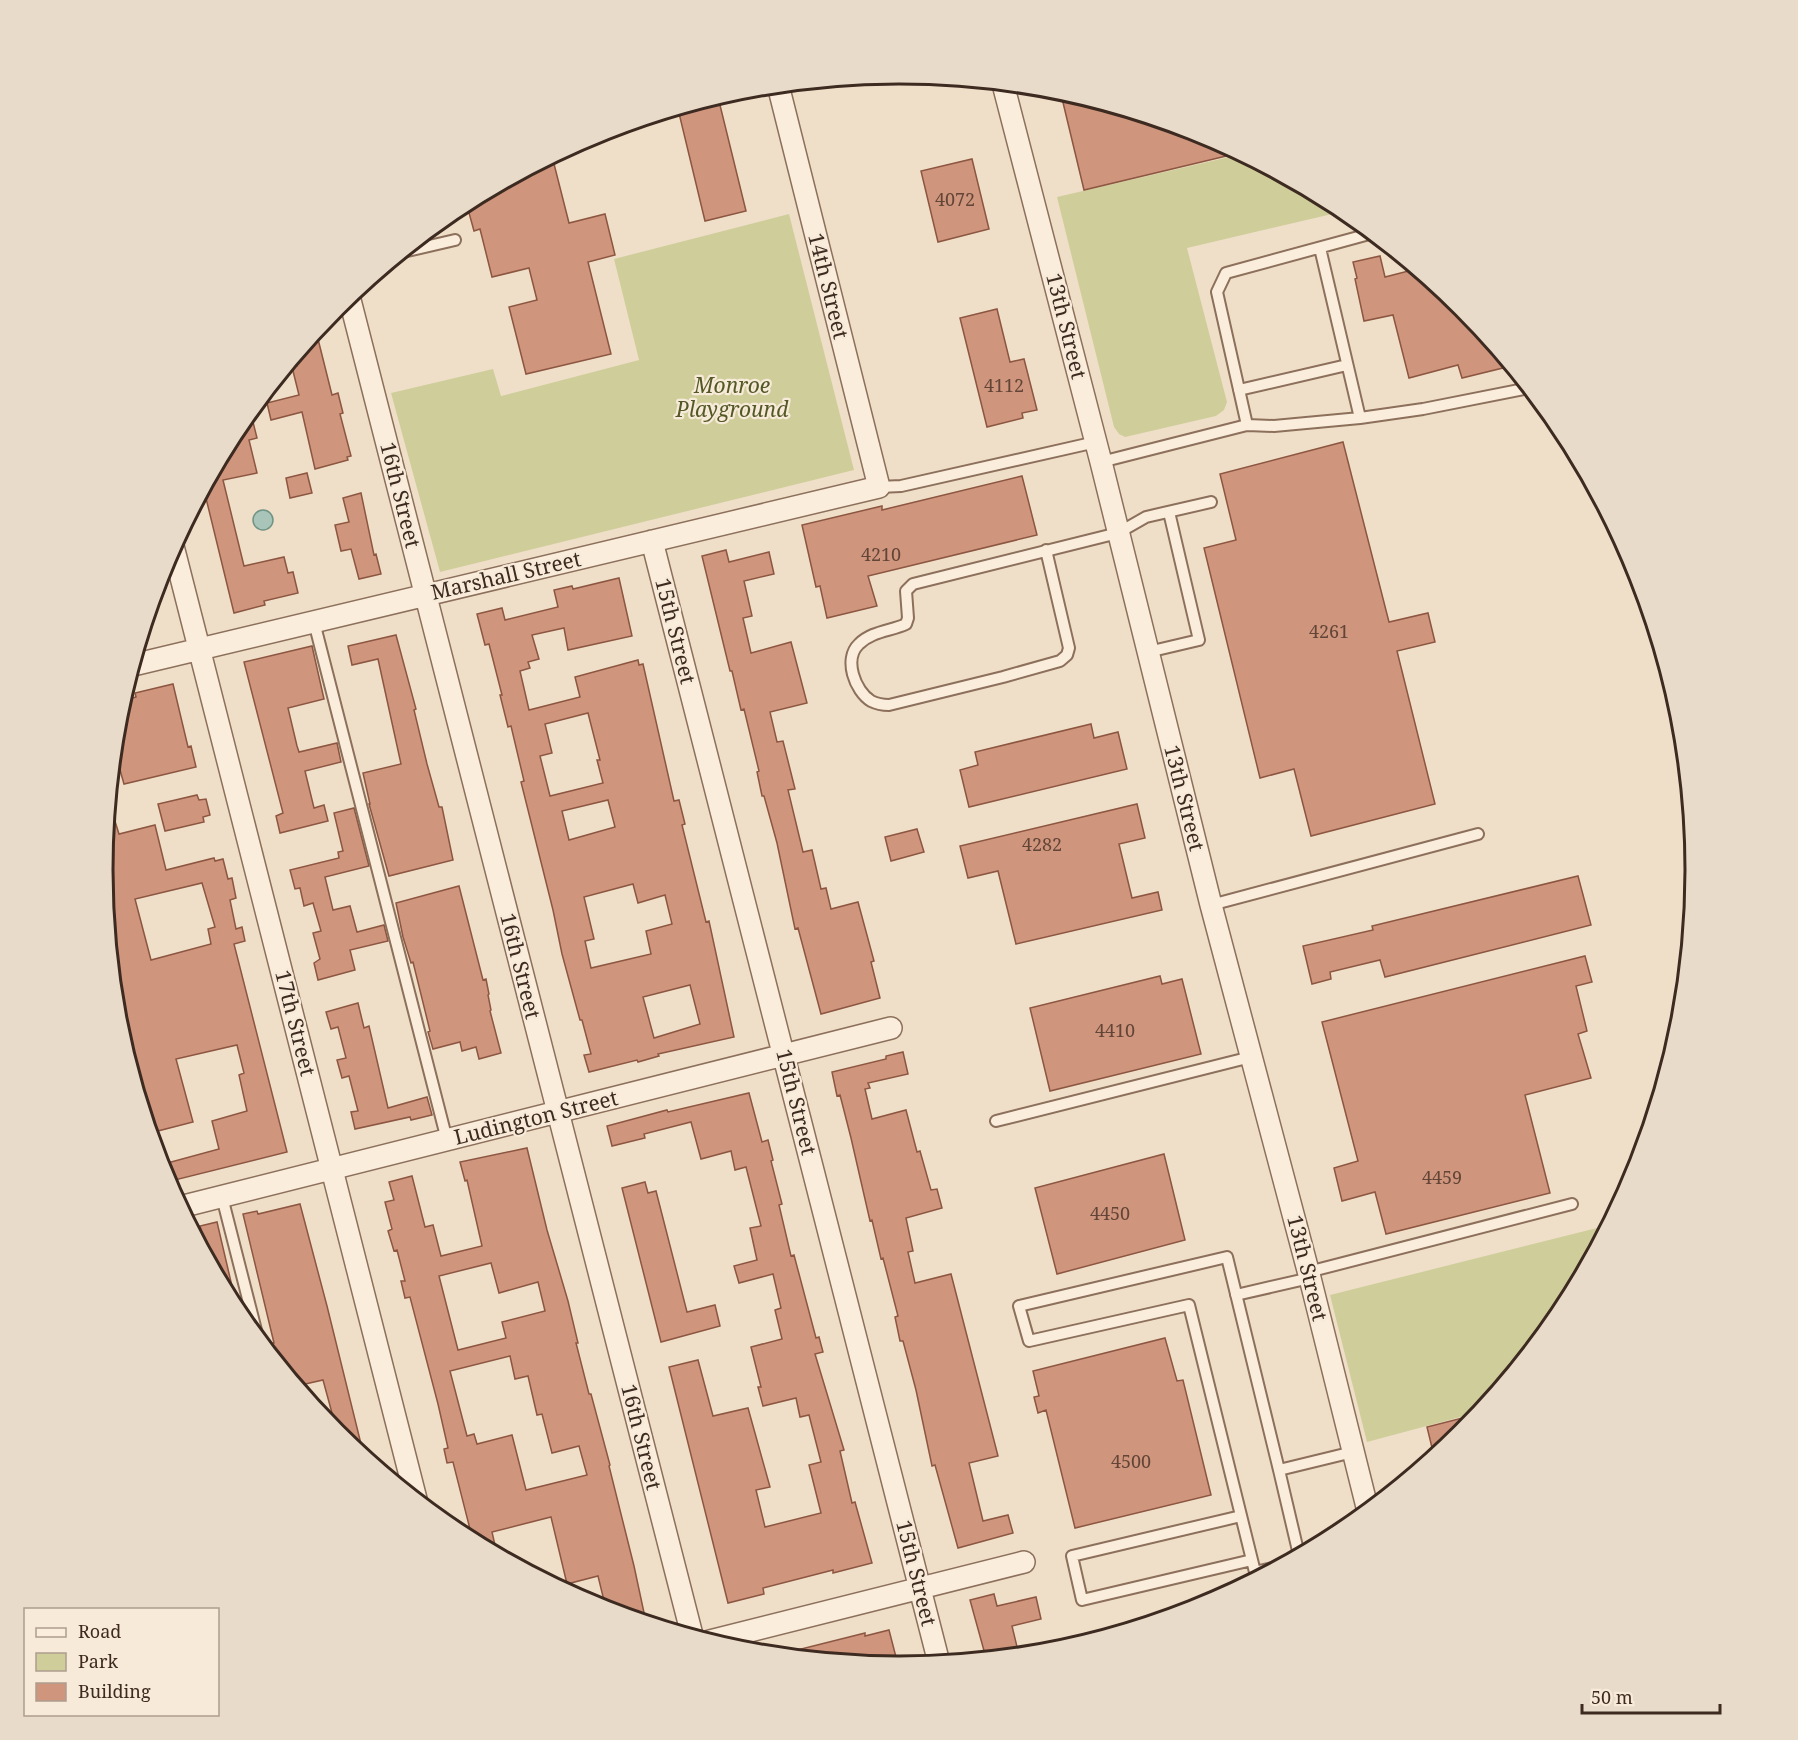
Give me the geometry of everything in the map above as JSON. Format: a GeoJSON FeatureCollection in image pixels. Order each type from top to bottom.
{"type":"FeatureCollection","features":[{"type":"Feature","properties":{"kind":"street","name":"13th Street"},"geometry":{"type":"LineString","coordinates":[[1005,91],[1211,905],[1309,1275],[1366,1502]]}},
{"type":"Feature","properties":{"kind":"street","name":"14th Street"},"geometry":{"type":"LineString","coordinates":[[780,94],[879,487]]}},
{"type":"Feature","properties":{"kind":"street","name":"16th Street"},"geometry":{"type":"LineString","coordinates":[[352,306],[690,1627]]}},
{"type":"Feature","properties":{"kind":"street","name":"Marshall Street"},"geometry":{"type":"LineString","coordinates":[[141,663],[879,487]]}},
{"type":"Feature","properties":{"kind":"street","name":"15th Street"},"geometry":{"type":"LineString","coordinates":[[652,541],[937,1655]]}},
{"type":"Feature","properties":{"kind":"street","name":"17th Street"},"geometry":{"type":"LineString","coordinates":[[177,559],[413,1487]]}},
{"type":"Feature","properties":{"kind":"street","name":"Ludington Street"},"geometry":{"type":"LineString","coordinates":[[188,1205],[891,1028]]}},
{"type":"Feature","properties":{"kind":"street"},"geometry":{"type":"LineString","coordinates":[[728,1637],[1024,1562]]}},
{"type":"Feature","properties":{"kind":"lane"},"geometry":{"type":"LineString","coordinates":[[1248,425],[1217,292],[1226,273],[1363,236]]}},
{"type":"Feature","properties":{"kind":"lane"},"geometry":{"type":"LineString","coordinates":[[418,249],[455,240]]}},
{"type":"Feature","properties":{"kind":"lane"},"geometry":{"type":"LineString","coordinates":[[1320,248],[1360,418]]}},
{"type":"Feature","properties":{"kind":"lane"},"geometry":{"type":"LineString","coordinates":[[1239,390],[1347,365]]}},
{"type":"Feature","properties":{"kind":"lane"},"geometry":{"type":"LineString","coordinates":[[879,487],[901,486],[1248,425],[1274,426],[1360,418],[1423,409],[1521,390]]}},
{"type":"Feature","properties":{"kind":"lane"},"geometry":{"type":"LineString","coordinates":[[1046,550],[1069,648],[1067,655],[1060,661],[889,705],[878,704],[862,692],[852,671],[853,652],[858,644],[867,638],[906,624],[908,618],[906,591],[912,584],[969,569],[1046,550],[1118,533],[1146,518],[1211,502]]}},
{"type":"Feature","properties":{"kind":"lane"},"geometry":{"type":"LineString","coordinates":[[1148,652],[1199,640],[1169,512]]}},
{"type":"Feature","properties":{"kind":"lane"},"geometry":{"type":"LineString","coordinates":[[314,622],[447,1140]]}},
{"type":"Feature","properties":{"kind":"lane"},"geometry":{"type":"LineString","coordinates":[[1211,905],[1479,834]]}},
{"type":"Feature","properties":{"kind":"lane"},"geometry":{"type":"LineString","coordinates":[[996,1121],[1251,1057]]}},
{"type":"Feature","properties":{"kind":"lane"},"geometry":{"type":"LineString","coordinates":[[222,1197],[253,1318]]}},
{"type":"Feature","properties":{"kind":"lane"},"geometry":{"type":"LineString","coordinates":[[1236,1295],[1572,1204]]}},
{"type":"Feature","properties":{"kind":"lane"},"geometry":{"type":"LineString","coordinates":[[1255,1571],[1189,1305],[1029,1341],[1019,1306],[1227,1257],[1297,1548]]}},
{"type":"Feature","properties":{"kind":"lane"},"geometry":{"type":"LineString","coordinates":[[1279,1470],[1353,1452]]}},
{"type":"Feature","properties":{"kind":"lane"},"geometry":{"type":"LineString","coordinates":[[1241,1516],[1072,1556],[1082,1600],[1252,1560]]}},
{"type":"Feature","properties":{"kind":"green space"},"geometry":{"type":"Polygon","coordinates":[[[1229,157],[1292,189],[1333,214],[1187,248],[1227,402],[1224,410],[1216,416],[1125,437],[1119,434],[1114,427],[1057,197],[1229,157]]]}},
{"type":"Feature","properties":{"kind":"green space","name":"Monroe Playground"},"geometry":{"type":"Polygon","coordinates":[[[789,214],[854,470],[440,572],[391,393],[493,369],[501,396],[639,360],[614,259],[789,214]]]}},
{"type":"Feature","properties":{"kind":"green space"},"geometry":{"type":"Polygon","coordinates":[[[1599,1228],[1553,1307],[1523,1348],[1464,1416],[1367,1442],[1330,1295],[1599,1228]]]}},
{"type":"Feature","properties":{"kind":"shaded area"},"geometry":{"type":"Polygon","coordinates":[[[263,510],[270,513],[273,520],[270,527],[263,530],[256,527],[253,520],[256,513],[263,510]]]}},
{"type":"Feature","properties":{"kind":"building"},"geometry":{"type":"Polygon","coordinates":[[[1063,102],[1152,126],[1227,156],[1084,190],[1063,102]]]}},
{"type":"Feature","properties":{"kind":"building"},"geometry":{"type":"Polygon","coordinates":[[[720,105],[746,211],[705,221],[680,116],[720,105]]]}},
{"type":"Feature","properties":{"kind":"building"},"geometry":{"type":"Polygon","coordinates":[[[972,159],[989,229],[938,242],[921,171],[972,159]]]}},
{"type":"Feature","properties":{"kind":"building"},"geometry":{"type":"Polygon","coordinates":[[[554,164],[569,223],[605,214],[615,255],[588,262],[611,354],[526,374],[509,307],[537,300],[529,268],[492,277],[480,229],[474,231],[469,212],[554,164]]]}},
{"type":"Feature","properties":{"kind":"building"},"geometry":{"type":"Polygon","coordinates":[[[1380,256],[1385,277],[1408,271],[1455,314],[1503,368],[1462,378],[1458,365],[1409,378],[1393,315],[1364,321],[1353,262],[1380,256]]]}},
{"type":"Feature","properties":{"kind":"building"},"geometry":{"type":"Polygon","coordinates":[[[997,309],[1010,362],[1024,359],[1037,410],[1022,413],[1023,418],[987,427],[960,318],[997,309]]]}},
{"type":"Feature","properties":{"kind":"building"},"geometry":{"type":"Polygon","coordinates":[[[318,341],[332,395],[338,393],[343,413],[340,414],[351,456],[347,457],[348,460],[315,469],[302,412],[271,420],[267,403],[299,395],[293,370],[318,341]]]}},
{"type":"Feature","properties":{"kind":"building"},"geometry":{"type":"Polygon","coordinates":[[[253,422],[257,438],[249,440],[257,473],[223,480],[244,566],[284,557],[288,573],[293,572],[298,593],[264,601],[265,605],[234,613],[206,499],[253,422]]]}},
{"type":"Feature","properties":{"kind":"building"},"geometry":{"type":"Polygon","coordinates":[[[1343,442],[1389,622],[1428,613],[1435,642],[1397,651],[1435,804],[1311,836],[1294,769],[1260,778],[1204,548],[1236,540],[1220,474],[1343,442]]]}},
{"type":"Feature","properties":{"kind":"building"},"geometry":{"type":"Polygon","coordinates":[[[307,473],[312,493],[290,498],[286,478],[307,473]]]}},
{"type":"Feature","properties":{"kind":"building"},"geometry":{"type":"Polygon","coordinates":[[[1022,476],[1037,535],[868,576],[877,606],[827,618],[820,586],[816,587],[802,525],[882,506],[882,510],[1022,476]]]}},
{"type":"Feature","properties":{"kind":"building"},"geometry":{"type":"Polygon","coordinates":[[[361,493],[374,555],[376,554],[381,574],[359,579],[351,549],[341,551],[335,525],[349,522],[343,498],[361,493]]]}},
{"type":"Feature","properties":{"kind":"building"},"geometry":{"type":"Polygon","coordinates":[[[726,550],[729,562],[769,552],[774,574],[744,581],[752,616],[743,618],[751,653],[791,642],[807,703],[770,712],[777,742],[783,741],[795,789],[788,790],[803,852],[812,850],[821,889],[826,888],[831,909],[858,902],[874,961],[871,962],[880,998],[821,1014],[798,928],[795,929],[777,843],[764,796],[762,796],[757,772],[759,771],[744,709],[741,710],[732,671],[730,671],[702,556],[726,550]]]}},
{"type":"Feature","properties":{"kind":"building"},"geometry":{"type":"Polygon","coordinates":[[[619,578],[632,636],[568,650],[564,628],[532,635],[539,659],[528,662],[530,668],[520,671],[529,710],[580,697],[575,677],[638,660],[639,665],[643,664],[674,801],[679,800],[685,824],[682,825],[706,922],[709,921],[734,1037],[589,1072],[584,1055],[591,1054],[562,954],[521,782],[524,781],[511,726],[508,727],[489,644],[485,645],[477,614],[502,608],[505,620],[558,607],[554,590],[572,586],[573,589],[619,578]],[[588,713],[545,724],[552,753],[540,756],[550,796],[603,783],[597,760],[600,760],[588,713]],[[608,800],[562,811],[569,840],[615,827],[608,800]],[[633,884],[584,897],[594,939],[585,941],[591,968],[651,954],[646,931],[672,924],[665,895],[638,903],[633,884]],[[690,985],[643,997],[654,1038],[700,1024],[690,985]]]}},
{"type":"Feature","properties":{"kind":"building"},"geometry":{"type":"Polygon","coordinates":[[[396,635],[416,709],[414,710],[427,764],[439,807],[442,807],[453,860],[389,876],[363,773],[401,764],[378,659],[352,665],[348,646],[396,635]]]}},
{"type":"Feature","properties":{"kind":"building"},"geometry":{"type":"Polygon","coordinates":[[[312,646],[324,699],[288,708],[297,746],[299,752],[337,743],[341,762],[305,771],[314,808],[324,805],[328,821],[280,833],[276,816],[283,813],[244,662],[312,646]]]}},
{"type":"Feature","properties":{"kind":"building"},"geometry":{"type":"Polygon","coordinates":[[[173,684],[188,747],[191,746],[196,767],[124,784],[120,767],[128,717],[133,698],[136,697],[135,693],[173,684]]]}},
{"type":"Feature","properties":{"kind":"building"},"geometry":{"type":"Polygon","coordinates":[[[1091,724],[1094,738],[1118,732],[1127,769],[969,807],[960,770],[978,765],[975,752],[1091,724]]]}},
{"type":"Feature","properties":{"kind":"building"},"geometry":{"type":"Polygon","coordinates":[[[197,795],[199,800],[206,799],[210,815],[203,817],[204,822],[165,831],[158,804],[197,795]]]}},
{"type":"Feature","properties":{"kind":"building"},"geometry":{"type":"Polygon","coordinates":[[[1137,804],[1145,838],[1119,844],[1132,898],[1158,892],[1162,910],[1016,944],[998,871],[968,878],[960,846],[1137,804]]]}},
{"type":"Feature","properties":{"kind":"building"},"geometry":{"type":"Polygon","coordinates":[[[354,808],[369,866],[325,877],[333,910],[350,906],[357,932],[384,925],[388,941],[350,950],[355,970],[318,980],[314,963],[320,959],[313,933],[321,931],[313,903],[304,906],[300,888],[295,889],[290,870],[339,858],[338,852],[343,851],[334,813],[354,808]]]}},
{"type":"Feature","properties":{"kind":"building"},"geometry":{"type":"Polygon","coordinates":[[[115,821],[119,834],[155,825],[166,870],[214,858],[215,861],[223,859],[228,879],[232,878],[236,898],[230,900],[236,929],[242,927],[245,941],[234,944],[287,1152],[177,1180],[170,1162],[219,1149],[212,1121],[247,1111],[239,1075],[244,1073],[237,1045],[176,1059],[193,1122],[158,1131],[140,1073],[128,1023],[120,973],[113,870],[115,821]],[[202,883],[135,899],[151,960],[211,944],[208,929],[215,927],[202,883]]]}},
{"type":"Feature","properties":{"kind":"building"},"geometry":{"type":"Polygon","coordinates":[[[917,829],[924,852],[891,861],[885,837],[917,829]]]}},
{"type":"Feature","properties":{"kind":"building"},"geometry":{"type":"Polygon","coordinates":[[[1578,876],[1591,925],[1385,977],[1380,960],[1330,972],[1331,979],[1312,984],[1303,946],[1373,930],[1372,926],[1578,876]]]}},
{"type":"Feature","properties":{"kind":"building"},"geometry":{"type":"Polygon","coordinates":[[[459,886],[483,980],[486,979],[490,1011],[501,1053],[479,1059],[476,1047],[462,1051],[460,1042],[433,1049],[413,962],[411,963],[403,937],[396,903],[459,886]]]}},
{"type":"Feature","properties":{"kind":"building"},"geometry":{"type":"Polygon","coordinates":[[[1585,956],[1592,982],[1576,986],[1587,1031],[1578,1034],[1591,1078],[1525,1095],[1550,1193],[1386,1234],[1375,1192],[1342,1201],[1334,1168],[1358,1161],[1322,1022],[1585,956]]]}},
{"type":"Feature","properties":{"kind":"building"},"geometry":{"type":"Polygon","coordinates":[[[1160,976],[1162,984],[1182,979],[1201,1054],[1050,1091],[1030,1008],[1160,976]]]}},
{"type":"Feature","properties":{"kind":"building"},"geometry":{"type":"Polygon","coordinates":[[[358,1003],[364,1028],[369,1026],[388,1108],[427,1097],[432,1115],[411,1120],[410,1117],[355,1129],[351,1112],[358,1111],[349,1076],[342,1078],[337,1060],[346,1058],[338,1027],[331,1029],[326,1012],[358,1003]]]}},
{"type":"Feature","properties":{"kind":"building"},"geometry":{"type":"Polygon","coordinates":[[[903,1052],[908,1074],[868,1083],[870,1088],[865,1089],[872,1119],[906,1110],[917,1152],[920,1151],[931,1190],[937,1189],[942,1208],[906,1218],[913,1251],[908,1252],[915,1283],[951,1274],[998,1456],[969,1463],[983,1521],[1008,1515],[1013,1533],[958,1548],[935,1465],[932,1466],[916,1390],[903,1341],[900,1341],[895,1317],[898,1316],[872,1220],[870,1221],[851,1138],[840,1095],[837,1096],[832,1072],[886,1059],[886,1056],[903,1052]]]}},
{"type":"Feature","properties":{"kind":"building"},"geometry":{"type":"Polygon","coordinates":[[[749,1093],[762,1142],[768,1140],[782,1204],[779,1205],[791,1256],[794,1255],[816,1338],[819,1337],[823,1352],[815,1354],[844,1450],[840,1451],[852,1503],[855,1502],[872,1563],[833,1573],[833,1570],[763,1588],[764,1594],[728,1603],[669,1367],[698,1360],[713,1416],[748,1408],[770,1487],[756,1490],[765,1527],[821,1513],[809,1465],[821,1462],[809,1415],[800,1417],[796,1398],[763,1406],[758,1387],[761,1387],[751,1347],[782,1339],[775,1310],[781,1308],[773,1274],[739,1283],[734,1266],[757,1260],[750,1228],[761,1226],[746,1167],[735,1170],[731,1151],[701,1159],[691,1122],[644,1134],[645,1138],[612,1146],[607,1126],[667,1110],[668,1112],[749,1093]]]}},
{"type":"Feature","properties":{"kind":"building"},"geometry":{"type":"Polygon","coordinates":[[[527,1148],[547,1230],[568,1301],[589,1394],[591,1394],[610,1465],[644,1613],[603,1598],[598,1576],[570,1583],[567,1582],[551,1517],[492,1532],[495,1544],[470,1529],[453,1462],[447,1463],[444,1449],[448,1448],[438,1404],[410,1297],[405,1298],[401,1281],[405,1281],[397,1250],[394,1251],[388,1231],[392,1229],[385,1202],[394,1200],[389,1182],[412,1176],[425,1227],[433,1225],[441,1256],[482,1246],[467,1180],[465,1181],[460,1162],[527,1148]],[[491,1263],[439,1276],[458,1350],[506,1338],[502,1322],[545,1311],[538,1282],[499,1293],[491,1263]],[[510,1356],[450,1371],[467,1436],[474,1434],[477,1444],[512,1435],[526,1490],[587,1475],[579,1446],[552,1453],[542,1414],[537,1415],[528,1376],[515,1379],[510,1356]]]}},
{"type":"Feature","properties":{"kind":"building"},"geometry":{"type":"Polygon","coordinates":[[[1164,1154],[1185,1240],[1057,1274],[1035,1188],[1164,1154]]]}},
{"type":"Feature","properties":{"kind":"building"},"geometry":{"type":"Polygon","coordinates":[[[645,1182],[648,1193],[656,1191],[687,1312],[715,1305],[720,1326],[661,1342],[622,1188],[645,1182]]]}},
{"type":"Feature","properties":{"kind":"building"},"geometry":{"type":"Polygon","coordinates":[[[300,1204],[361,1442],[332,1415],[323,1380],[305,1384],[272,1343],[274,1343],[243,1214],[257,1211],[258,1214],[300,1204]]]}},
{"type":"Feature","properties":{"kind":"building"},"geometry":{"type":"Polygon","coordinates":[[[217,1222],[232,1286],[218,1263],[200,1226],[217,1222]]]}},
{"type":"Feature","properties":{"kind":"building"},"geometry":{"type":"Polygon","coordinates":[[[1165,1338],[1177,1381],[1183,1380],[1211,1495],[1075,1528],[1046,1410],[1038,1413],[1034,1397],[1039,1396],[1033,1371],[1165,1338]]]}},
{"type":"Feature","properties":{"kind":"building"},"geometry":{"type":"Polygon","coordinates":[[[1462,1418],[1432,1447],[1427,1427],[1462,1418]]]}},
{"type":"Feature","properties":{"kind":"building"},"geometry":{"type":"Polygon","coordinates":[[[994,1594],[997,1606],[1036,1597],[1041,1619],[1012,1626],[1017,1647],[984,1651],[970,1600],[994,1594]]]}},
{"type":"Feature","properties":{"kind":"building"},"geometry":{"type":"Polygon","coordinates":[[[889,1630],[896,1656],[800,1649],[865,1633],[865,1636],[889,1630]]]}}]}
